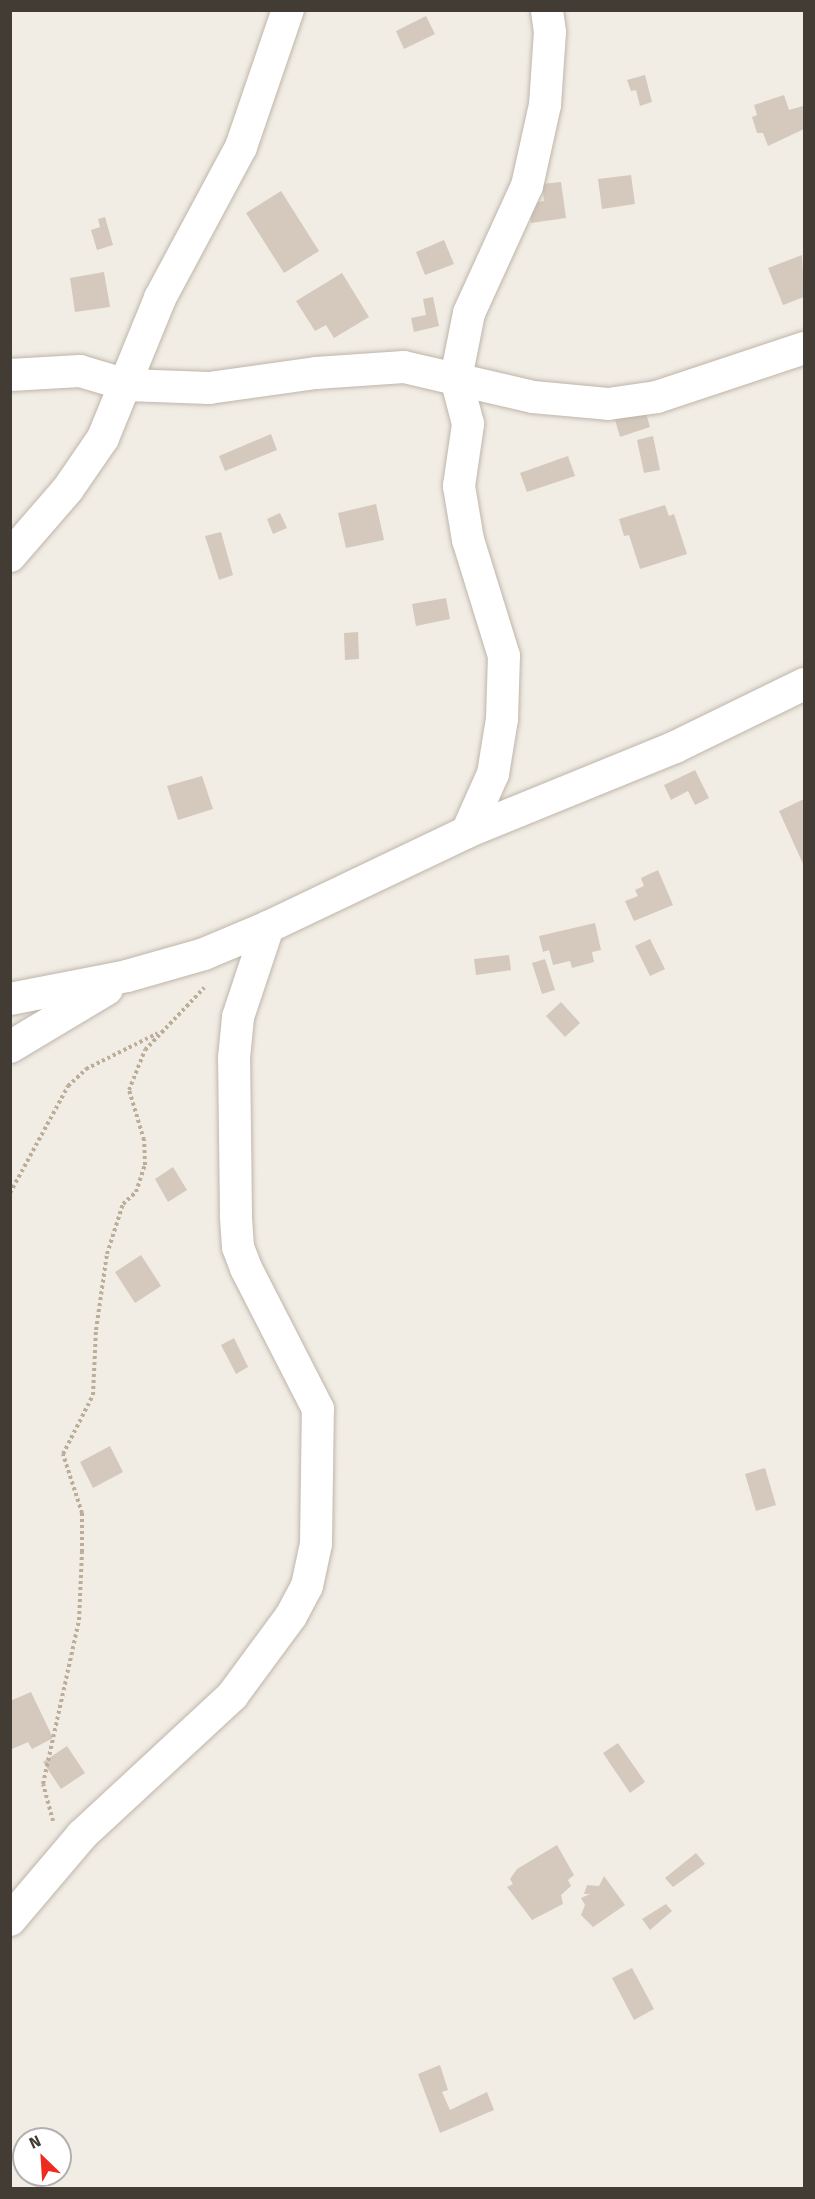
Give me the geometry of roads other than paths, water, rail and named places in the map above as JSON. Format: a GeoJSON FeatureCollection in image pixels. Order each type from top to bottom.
{"type":"FeatureCollection","features":[{"type":"Feature","properties":{"kind":"street"},"geometry":{"type":"LineString","coordinates":[[10,556],[87,463],[127,385],[160,298],[241,147],[288,10]]}},
{"type":"Feature","properties":{"kind":"street"},"geometry":{"type":"LineString","coordinates":[[467,832],[493,774],[502,719],[504,656],[468,540],[459,486],[468,424],[456,378],[469,313],[527,186],[545,105],[550,32],[547,10]]}},
{"type":"Feature","properties":{"kind":"street"},"geometry":{"type":"LineString","coordinates":[[10,375],[80,371],[127,385],[209,388],[316,373],[404,367],[533,397],[608,404],[657,397],[804,348]]}},
{"type":"Feature","properties":{"kind":"street"},"geometry":{"type":"LineString","coordinates":[[10,999],[127,976],[204,954],[268,927],[467,832],[675,747],[802,687]]}},
{"type":"Feature","properties":{"kind":"street"},"geometry":{"type":"LineString","coordinates":[[10,1920],[66,1853],[232,1695],[291,1616],[307,1586],[316,1544],[318,1409],[246,1268],[238,1246],[236,1215],[234,1058],[238,1017],[268,927]]}},
{"type":"Feature","properties":{"kind":"street"},"geometry":{"type":"LineString","coordinates":[[10,1047],[127,976]]}}]}
